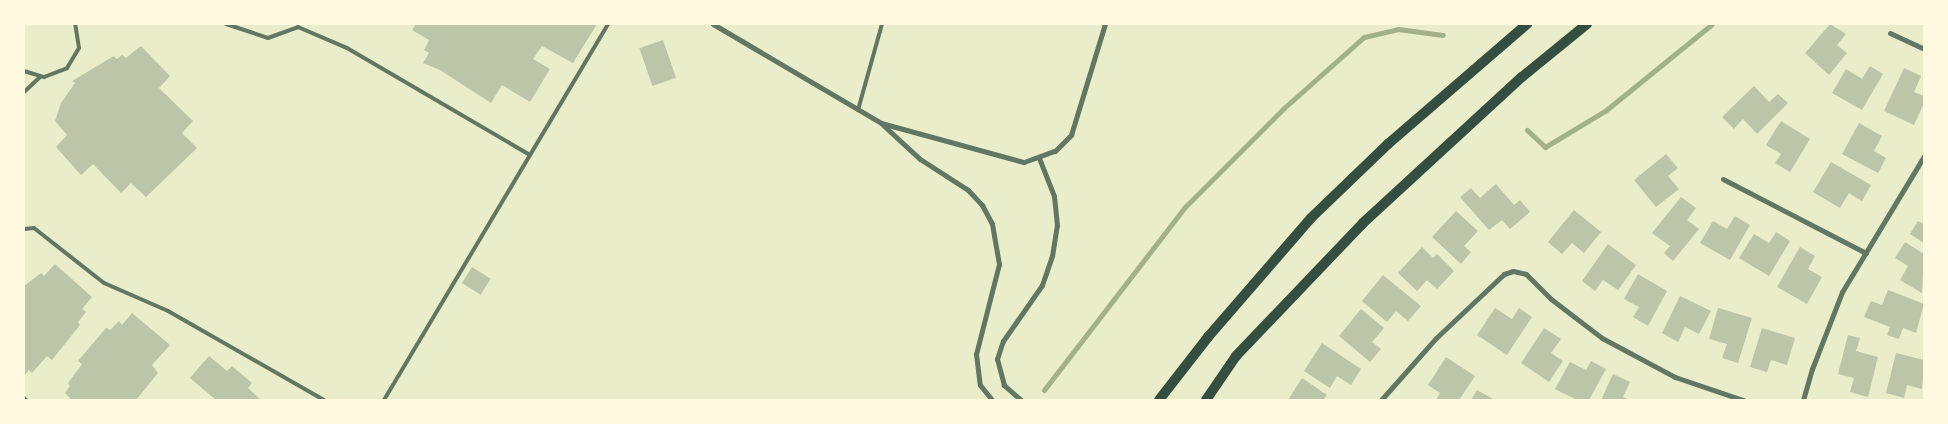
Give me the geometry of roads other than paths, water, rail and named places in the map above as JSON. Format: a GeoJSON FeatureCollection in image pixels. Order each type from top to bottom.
{"type":"FeatureCollection","features":[{"type":"Feature","properties":{"kind":"main road"},"geometry":{"type":"LineString","coordinates":[[1159,400],[1208,337],[1311,218],[1388,144],[1527,24]]}},
{"type":"Feature","properties":{"kind":"main road"},"geometry":{"type":"LineString","coordinates":[[1206,400],[1236,356],[1364,223],[1522,77],[1587,24]]}},
{"type":"Feature","properties":{"kind":"street"},"geometry":{"type":"LineString","coordinates":[[713,24],[881,123],[1003,159],[1024,162],[1040,158],[1055,151],[1071,135],[1105,24]]}},
{"type":"Feature","properties":{"kind":"street"},"geometry":{"type":"LineString","coordinates":[[1890,33],[1924,49]]}},
{"type":"Feature","properties":{"kind":"street"},"geometry":{"type":"LineString","coordinates":[[881,123],[920,159],[968,190],[982,205],[992,224],[999,264],[976,354],[980,385],[992,400]]}},
{"type":"Feature","properties":{"kind":"street"},"geometry":{"type":"LineString","coordinates":[[1803,400],[1812,369],[1842,292],[1924,156]]}},
{"type":"Feature","properties":{"kind":"street"},"geometry":{"type":"LineString","coordinates":[[1021,400],[1004,385],[997,359],[1004,341],[1042,285],[1052,256],[1056,225],[1054,196],[1040,158]]}},
{"type":"Feature","properties":{"kind":"street"},"geometry":{"type":"LineString","coordinates":[[1723,178],[1866,253]]}},
{"type":"Feature","properties":{"kind":"street"},"geometry":{"type":"LineString","coordinates":[[1381,400],[1436,338],[1504,274],[1513,271],[1526,274],[1583,325],[1617,346],[1675,377],[1743,400]]}},
{"type":"Feature","properties":{"kind":"lane"},"geometry":{"type":"LineString","coordinates":[[24,72],[40,77],[56,75],[75,59],[79,48],[75,24]]}},
{"type":"Feature","properties":{"kind":"lane"},"geometry":{"type":"LineString","coordinates":[[226,24],[268,38],[298,27],[347,48],[530,155]]}},
{"type":"Feature","properties":{"kind":"lane"},"geometry":{"type":"LineString","coordinates":[[384,400],[608,24]]}},
{"type":"Feature","properties":{"kind":"lane"},"geometry":{"type":"LineString","coordinates":[[858,110],[882,24]]}},
{"type":"Feature","properties":{"kind":"lane"},"geometry":{"type":"LineString","coordinates":[[24,92],[40,77]]}},
{"type":"Feature","properties":{"kind":"lane"},"geometry":{"type":"LineString","coordinates":[[24,230],[34,228],[104,283],[168,311],[324,400]]}},
{"type":"Feature","properties":{"kind":"waterway"},"geometry":{"type":"LineString","coordinates":[[1527,130],[1545,147],[1605,111],[1712,24]]}},
{"type":"Feature","properties":{"kind":"waterway"},"geometry":{"type":"LineString","coordinates":[[1044,390],[1185,207],[1284,108],[1364,37],[1398,29],[1443,35]]}}]}
